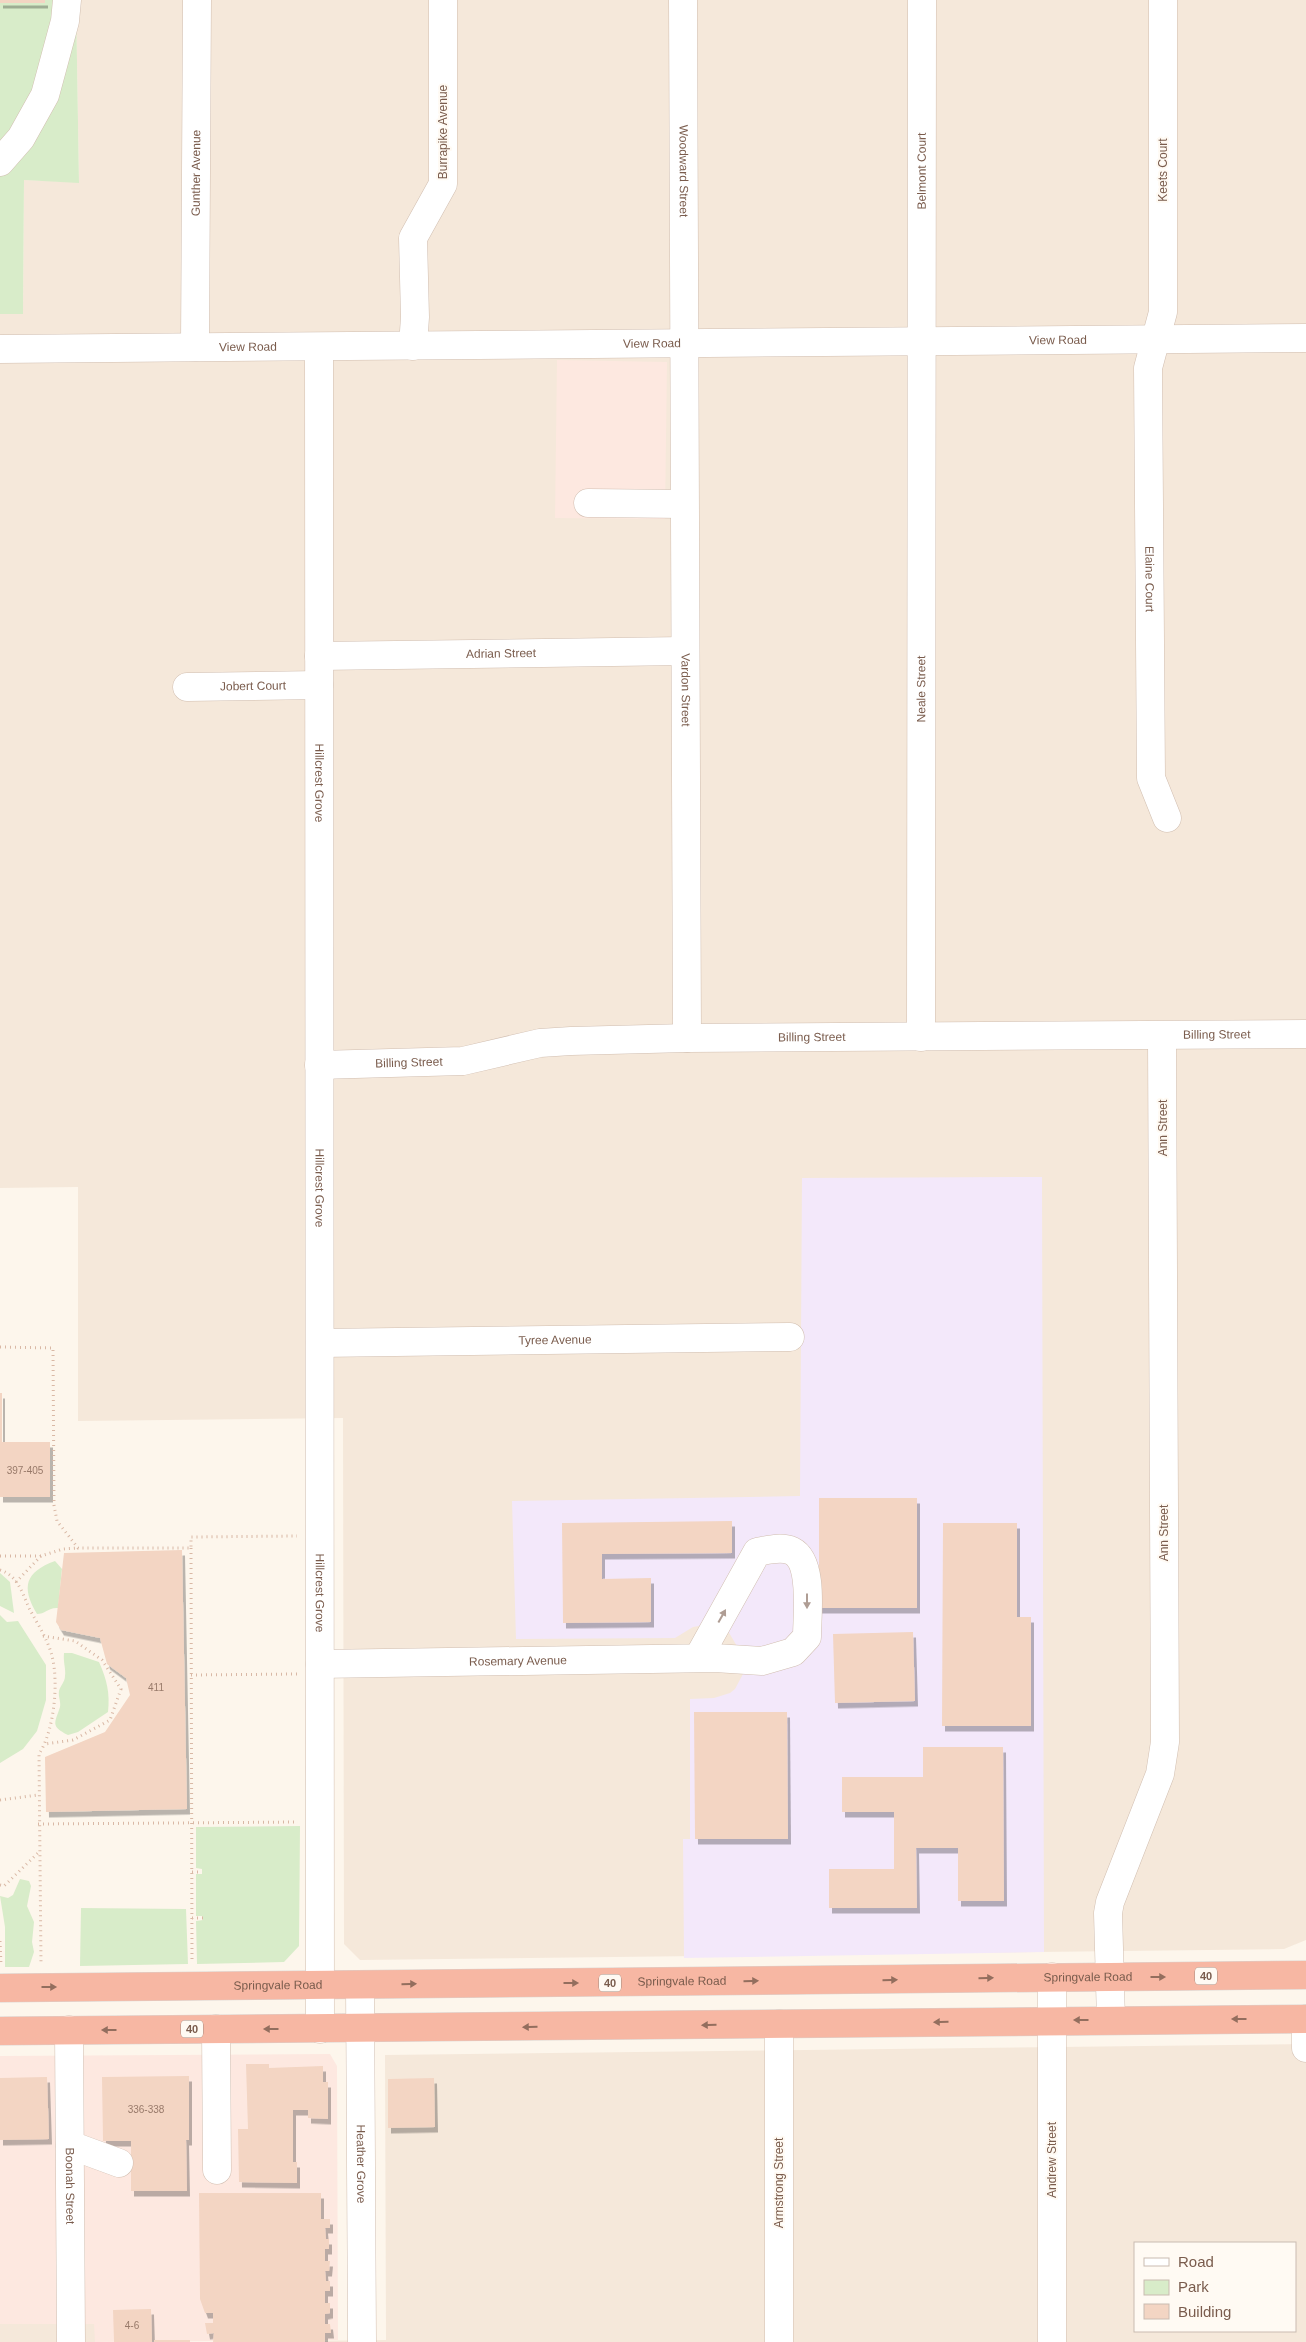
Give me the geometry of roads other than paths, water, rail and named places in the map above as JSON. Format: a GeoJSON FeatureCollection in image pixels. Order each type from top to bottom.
{"type":"FeatureCollection","features":[{"type":"Feature","properties":{"kind":"highway","name":"Springvale Road"},"geometry":{"type":"LineString","coordinates":[[1,1978],[320,1986],[1052,1977],[1306,1976]]}},
{"type":"Feature","properties":{"kind":"highway","name":"40"},"geometry":{"type":"LineString","coordinates":[[0,2031],[1306,2019]]}},
{"type":"Feature","properties":{"kind":"street"},"geometry":{"type":"LineString","coordinates":[[0,162],[21,138],[45,95],[65,21],[67,0]]}},
{"type":"Feature","properties":{"kind":"street","name":"Gunther Avenue"},"geometry":{"type":"LineString","coordinates":[[195,347],[197,0]]}},
{"type":"Feature","properties":{"kind":"street","name":"Burrapike Avenue"},"geometry":{"type":"LineString","coordinates":[[414,346],[413,238],[443,184],[443,0]]}},
{"type":"Feature","properties":{"kind":"street","name":"Woodward Street"},"geometry":{"type":"LineString","coordinates":[[683,0],[684,342]]}},
{"type":"Feature","properties":{"kind":"street","name":"Belmont Court"},"geometry":{"type":"LineString","coordinates":[[922,0],[923,341]]}},
{"type":"Feature","properties":{"kind":"street","name":"Keets Court"},"geometry":{"type":"LineString","coordinates":[[1158,339],[1163,312],[1163,0]]}},
{"type":"Feature","properties":{"kind":"street","name":"View Road"},"geometry":{"type":"LineString","coordinates":[[0,349],[1306,338]]}},
{"type":"Feature","properties":{"kind":"street","name":"Elaine Court"},"geometry":{"type":"LineString","coordinates":[[1158,339],[1148,368],[1152,778],[1167,818]]}},
{"type":"Feature","properties":{"kind":"street","name":"Neale Street"},"geometry":{"type":"LineString","coordinates":[[921,1037],[923,341]]}},
{"type":"Feature","properties":{"kind":"street","name":"Vardon Street"},"geometry":{"type":"LineString","coordinates":[[684,342],[687,1038]]}},
{"type":"Feature","properties":{"kind":"street","name":"Hillcrest Grove"},"geometry":{"type":"LineString","coordinates":[[319,347],[320,1342],[310,1669],[320,2029]]}},
{"type":"Feature","properties":{"kind":"street"},"geometry":{"type":"LineString","coordinates":[[588,502],[684,504]]}},
{"type":"Feature","properties":{"kind":"street","name":"Adrian Street"},"geometry":{"type":"LineString","coordinates":[[319,656],[684,652]]}},
{"type":"Feature","properties":{"kind":"street","name":"Jobert Court"},"geometry":{"type":"LineString","coordinates":[[188,687],[319,685]]}},
{"type":"Feature","properties":{"kind":"street","name":"Billing Street"},"geometry":{"type":"LineString","coordinates":[[319,1065],[463,1061],[540,1043],[687,1038],[1162,1037],[1306,1034]]}},
{"type":"Feature","properties":{"kind":"street","name":"Ann Street"},"geometry":{"type":"LineString","coordinates":[[1111,2020],[1108,1913],[1110,1902],[1160,1774],[1165,1742],[1162,1037]]}},
{"type":"Feature","properties":{"kind":"street","name":"Tyree Avenue"},"geometry":{"type":"LineString","coordinates":[[320,1342],[790,1337]]}},
{"type":"Feature","properties":{"kind":"street","name":"Rosemary Avenue"},"geometry":{"type":"LineString","coordinates":[[310,1669],[707,1658],[762,1661],[793,1652],[807,1637],[807,1575],[803,1562],[792,1551],[776,1549],[757,1552],[707,1658]]}},
{"type":"Feature","properties":{"kind":"street","name":"Andrew Street"},"geometry":{"type":"LineString","coordinates":[[1052,1977],[1052,2342]]}},
{"type":"Feature","properties":{"kind":"street","name":"Heather Grove"},"geometry":{"type":"LineString","coordinates":[[360,1985],[362,2342]]}},
{"type":"Feature","properties":{"kind":"street"},"geometry":{"type":"LineString","coordinates":[[1306,2019],[1306,2048]]}},
{"type":"Feature","properties":{"kind":"street","name":"Armstrong Street"},"geometry":{"type":"LineString","coordinates":[[779,2342],[780,2024]]}},
{"type":"Feature","properties":{"kind":"street"},"geometry":{"type":"LineString","coordinates":[[216,2029],[217,2170]]}},
{"type":"Feature","properties":{"kind":"street","name":"Boonah Street"},"geometry":{"type":"LineString","coordinates":[[69,2030],[70,2342]]}},
{"type":"Feature","properties":{"kind":"street"},"geometry":{"type":"LineString","coordinates":[[70,2145],[119,2163]]}}]}
